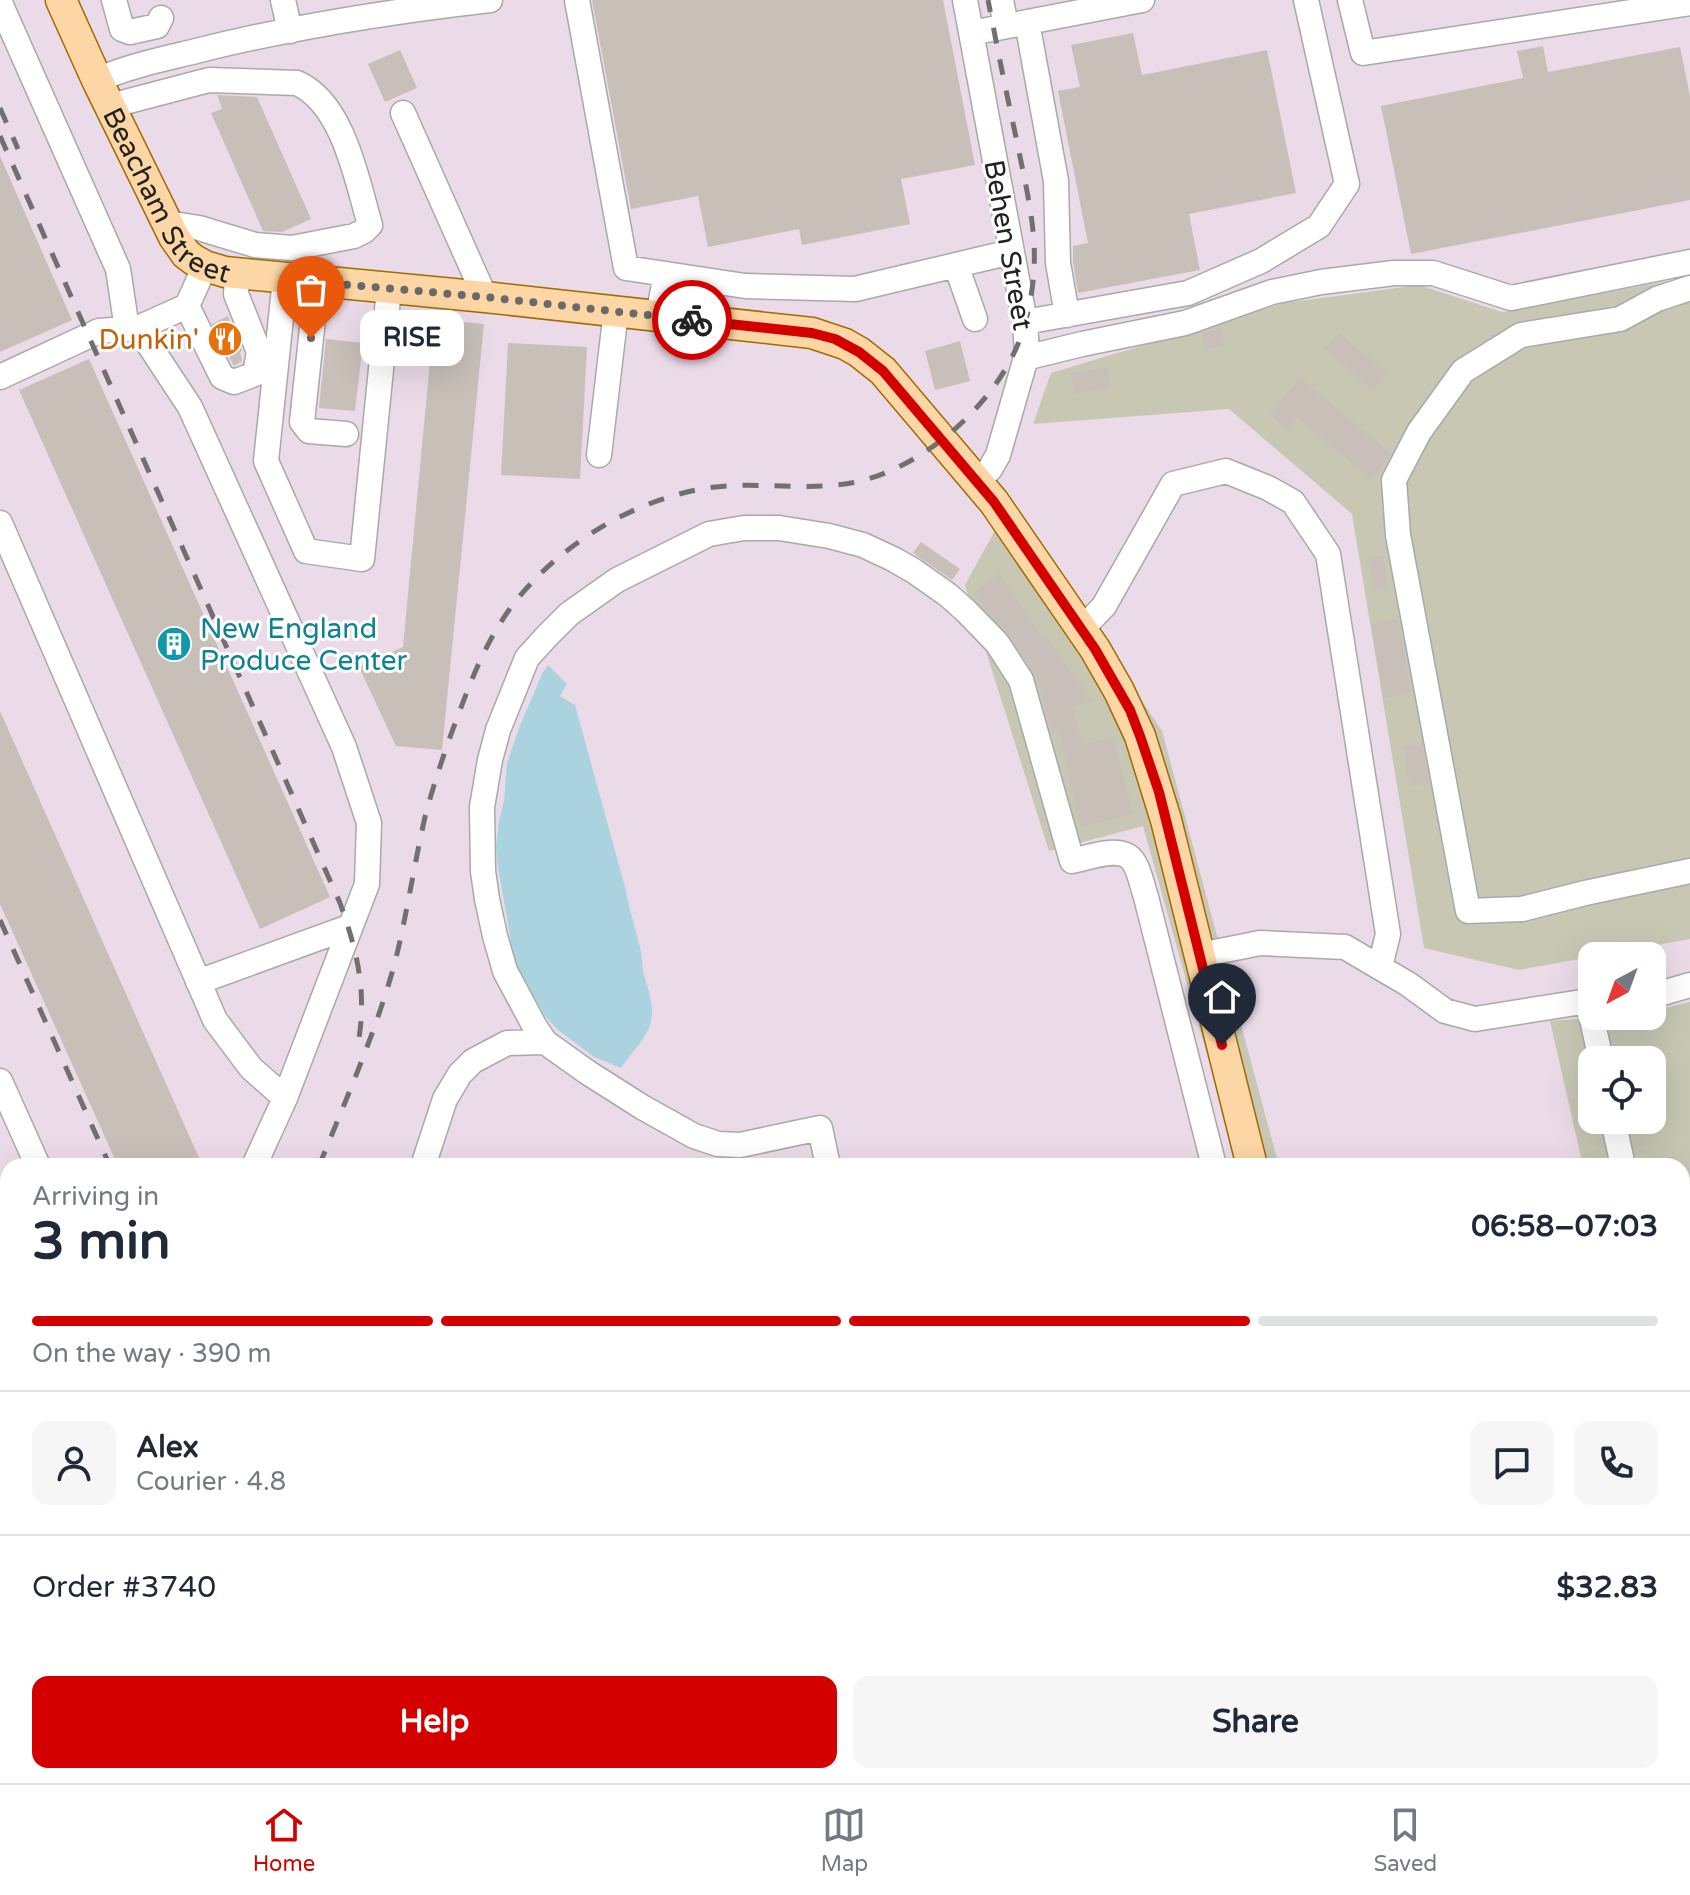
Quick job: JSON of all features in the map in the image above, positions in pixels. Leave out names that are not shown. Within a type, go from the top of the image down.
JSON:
[{"type":"main road","name":"Beacham Street","points":[[61,0],[174,237],[186,254],[205,266],[237,274],[485,297],[812,333],[845,344],[872,360],[978,481],[1009,522],[1119,691],[1140,736],[1166,820],[1250,1158]]},
{"type":"street","points":[[114,0],[122,29],[130,32],[157,26],[161,18]]},
{"type":"street","points":[[283,0],[290,31]]},
{"type":"street","points":[[104,93],[116,72],[220,45],[429,7],[490,0]]},
{"type":"street","points":[[577,0],[626,268],[745,286],[855,289],[1011,252]]},
{"type":"street","name":"Behen Street","points":[[965,0],[1027,344],[998,455],[978,481]]},
{"type":"street","points":[[1001,0],[1016,24],[1056,181],[1058,263],[1067,315]]},
{"type":"street","points":[[971,33],[1116,2],[1142,0]]},
{"type":"street","points":[[1025,322],[1181,296],[1261,261],[1319,226],[1347,184],[1306,0]]},
{"type":"street","points":[[1350,0],[1363,53],[1690,3]]},
{"type":"street","points":[[0,3],[118,269],[132,329],[190,407],[344,747],[369,823],[367,884],[285,1098],[258,1158]]},
{"type":"street","points":[[104,93],[209,80],[297,83],[310,89],[344,138],[370,225],[354,236],[292,248],[255,245],[199,228],[167,223]]},
{"type":"street","points":[[403,113],[485,297]]},
{"type":"street","points":[[1025,358],[1185,323],[1272,292],[1321,282],[1394,273],[1433,273],[1511,298],[1690,262]]},
{"type":"street","points":[[956,265],[975,319]]},
{"type":"street","points":[[0,377],[99,331],[132,329],[187,306],[205,266]]},
{"type":"street","points":[[187,306],[222,377],[234,382],[255,374],[259,352],[236,294],[237,274]]},
{"type":"street","points":[[658,316],[666,274]]},
{"type":"street","points":[[285,279],[266,461],[306,551],[362,559],[389,289]]},
{"type":"street","points":[[317,282],[302,422],[309,431],[346,434]]},
{"type":"street","points":[[1690,288],[1657,299],[1620,319],[1521,335],[1463,371],[1419,432],[1394,480],[1398,535],[1468,911],[1522,909],[1690,871]]},
{"type":"street","points":[[599,455],[616,311]]},
{"type":"street","points":[[1081,630],[1104,606],[1173,484],[1226,471],[1293,502],[1328,554],[1388,934],[1380,967]]},
{"type":"street","points":[[0,523],[215,1020],[251,1068],[285,1098]]},
{"type":"street","points":[[826,1158],[820,1128],[740,1145],[718,1144],[694,1136],[587,1072],[545,1042],[505,971],[487,899],[481,839],[482,807],[498,730],[527,658],[569,614],[617,580],[709,534],[744,528],[779,528],[815,533],[863,545],[893,559],[948,595],[997,643],[1021,680],[1072,861],[1119,852],[1132,859],[1137,870],[1212,1158]]},
{"type":"street","points":[[198,982],[349,927]]},
{"type":"street","points":[[1200,955],[1260,943],[1345,947],[1408,984],[1445,1011],[1475,1019],[1578,1003]]},
{"type":"street","points":[[1666,992],[1690,985]]},
{"type":"street","points":[[426,1158],[445,1099],[460,1074],[473,1061],[507,1043],[545,1042]]},
{"type":"street","points":[[0,1081],[34,1158]]},
{"type":"street","points":[[1616,1134],[1621,1158]]},
{"type":"shaded area","points":[[0,0],[1690,0],[1690,1158],[0,1158]]},
{"type":"shaded area","points":[[1690,277],[1690,939],[1666,943],[1578,942],[1578,959],[1519,970],[1424,948],[1352,514],[1229,409],[1033,424],[1051,373],[1284,303],[1419,285],[1502,312]]},
{"type":"shaded area","points":[[1007,497],[1162,731],[1277,1158],[1236,1158],[1143,826],[1049,851],[965,585],[993,534]]},
{"type":"shaded area","points":[[1690,1002],[1690,1158],[1581,1158],[1550,1021],[1578,1019],[1578,1030],[1666,1030],[1666,1008]]},
{"type":"water","points":[[548,665],[567,684],[560,696],[575,705],[625,887],[651,1000],[652,1014],[648,1029],[621,1068],[594,1057],[558,1030],[545,1016],[519,971],[513,954],[498,867],[496,846],[499,821],[507,763],[519,728]]},
{"type":"building","points":[[592,0],[943,0],[975,165],[901,179],[910,224],[802,245],[799,229],[708,247],[698,196],[631,209]]},
{"type":"building","points":[[1133,33],[1142,75],[1267,50],[1296,193],[1189,214],[1200,270],[1078,293],[1073,246],[1088,243],[1058,91],[1080,87],[1071,45]]},
{"type":"building","points":[[1543,46],[1548,72],[1680,47],[1690,96],[1690,200],[1411,254],[1381,106],[1523,78],[1517,51]]},
{"type":"building","points":[[400,50],[417,88],[385,102],[368,64]]},
{"type":"building","points":[[217,95],[257,97],[311,219],[282,232],[263,231],[211,113],[222,109]]},
{"type":"building","points":[[0,156],[72,320],[0,352]]},
{"type":"building","points":[[228,316],[242,351],[242,361],[234,366],[212,324]]},
{"type":"building","points":[[434,319],[484,324],[442,750],[396,746],[359,667],[403,647]]},
{"type":"building","points":[[1221,328],[1224,345],[1205,349],[1202,333]]},
{"type":"building","points":[[1339,333],[1387,373],[1373,390],[1325,349]]},
{"type":"building","points":[[326,339],[363,343],[355,411],[319,408]]},
{"type":"building","points":[[960,341],[970,381],[935,390],[925,351]]},
{"type":"building","points":[[508,343],[587,347],[580,479],[501,475]]},
{"type":"building","name":"New England Produce Center","points":[[89,359],[330,897],[260,929],[19,390]]},
{"type":"building","points":[[1107,367],[1111,387],[1075,394],[1071,373]]},
{"type":"building","points":[[1300,378],[1391,454],[1371,479],[1297,417],[1287,429],[1270,414]]},
{"type":"building","points":[[921,542],[960,569],[952,580],[913,553]]},
{"type":"building","points":[[1383,556],[1388,587],[1374,590],[1368,559]]},
{"type":"building","points":[[999,574],[1091,700],[1073,707],[1082,745],[1113,737],[1133,814],[1081,827],[1059,730],[1052,733],[1034,672],[1009,635],[973,592]]},
{"type":"building","points":[[1398,619],[1412,692],[1384,698],[1371,624]]},
{"type":"building","points":[[0,711],[199,1158],[114,1158],[0,904]]},
{"type":"building","points":[[1422,743],[1429,783],[1410,786],[1403,747]]},
{"type":"railway","points":[[322,1158],[387,988],[425,817],[450,738],[483,654],[519,597],[556,560],[598,529],[671,496],[715,487],[851,483],[902,465],[927,451],[972,413],[1006,368],[1018,344],[1029,307],[1034,244],[1027,190],[988,0]]},
{"type":"railway","points":[[0,108],[18,149]]},
{"type":"railway","points":[[0,136],[340,903],[352,939],[359,975],[362,1011],[357,1049]]},
{"type":"railway","points":[[0,920],[106,1158]]},
{"type":"way so far","points":[[311,338],[317,282],[692,320]]},
{"type":"place","name":"RISE","points":[[311,338]]},
{"type":"place","name":"Dunkin'","points":[[225,339]]},
{"type":"place","name":"New England Produce Center","points":[[174,644]]},
{"type":"route","points":[[692,320],[812,333],[835,339],[872,360],[978,481],[1009,522],[1095,649],[1130,710],[1159,792],[1222,1045]]}]
